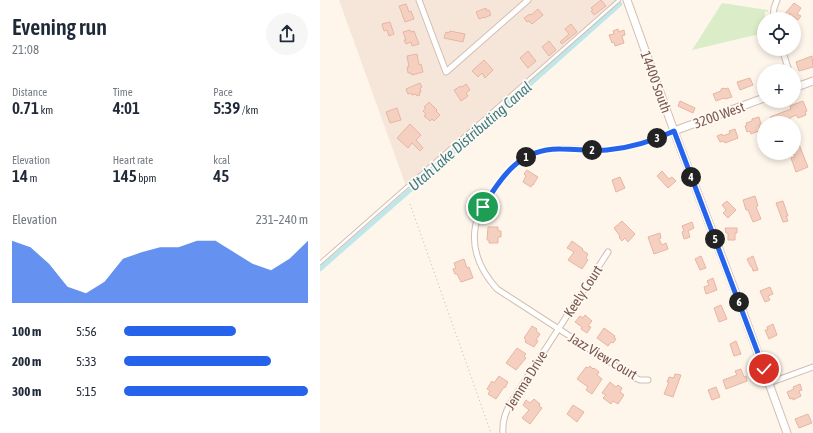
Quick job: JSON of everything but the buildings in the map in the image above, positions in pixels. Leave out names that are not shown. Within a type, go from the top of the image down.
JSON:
[{"type":"street","points":[[419,0],[446,72],[528,0]]},
{"type":"street","name":"14400 South","points":[[627,0],[674,131],[787,433]]},
{"type":"street","points":[[774,12],[777,0]]},
{"type":"street","points":[[801,84],[813,81]]},
{"type":"street","name":"3200 West","points":[[674,131],[757,101]]},
{"type":"street","name":"Jazz View Court","points":[[648,380],[633,377],[497,289],[484,273],[476,253],[474,243],[476,222],[488,197],[509,169],[531,154],[549,149],[561,148],[606,150],[627,147],[652,140],[674,131]]},
{"type":"street","name":"Keely Court","points":[[558,329],[608,252]]},
{"type":"street","name":"Jemma Drive","points":[[503,433],[502,425],[506,411],[558,329]]},
{"type":"street","points":[[769,383],[813,367]]},
{"type":"lane","points":[[320,263],[619,0]]},
{"type":"path","points":[[410,204],[491,433]]},
{"type":"shaded area","points":[[339,0],[617,0],[406,186]]},
{"type":"green space","points":[[722,3],[768,10],[768,12],[757,12],[757,35],[692,50]]},
{"type":"waterway","name":"Utah Lake Distributing Canal","points":[[320,269],[620,4]]},
{"type":"route","points":[[483,207],[488,197],[509,169],[531,154],[549,149],[561,148],[595,150],[615,149],[638,145],[674,131],[764,369]]}]
